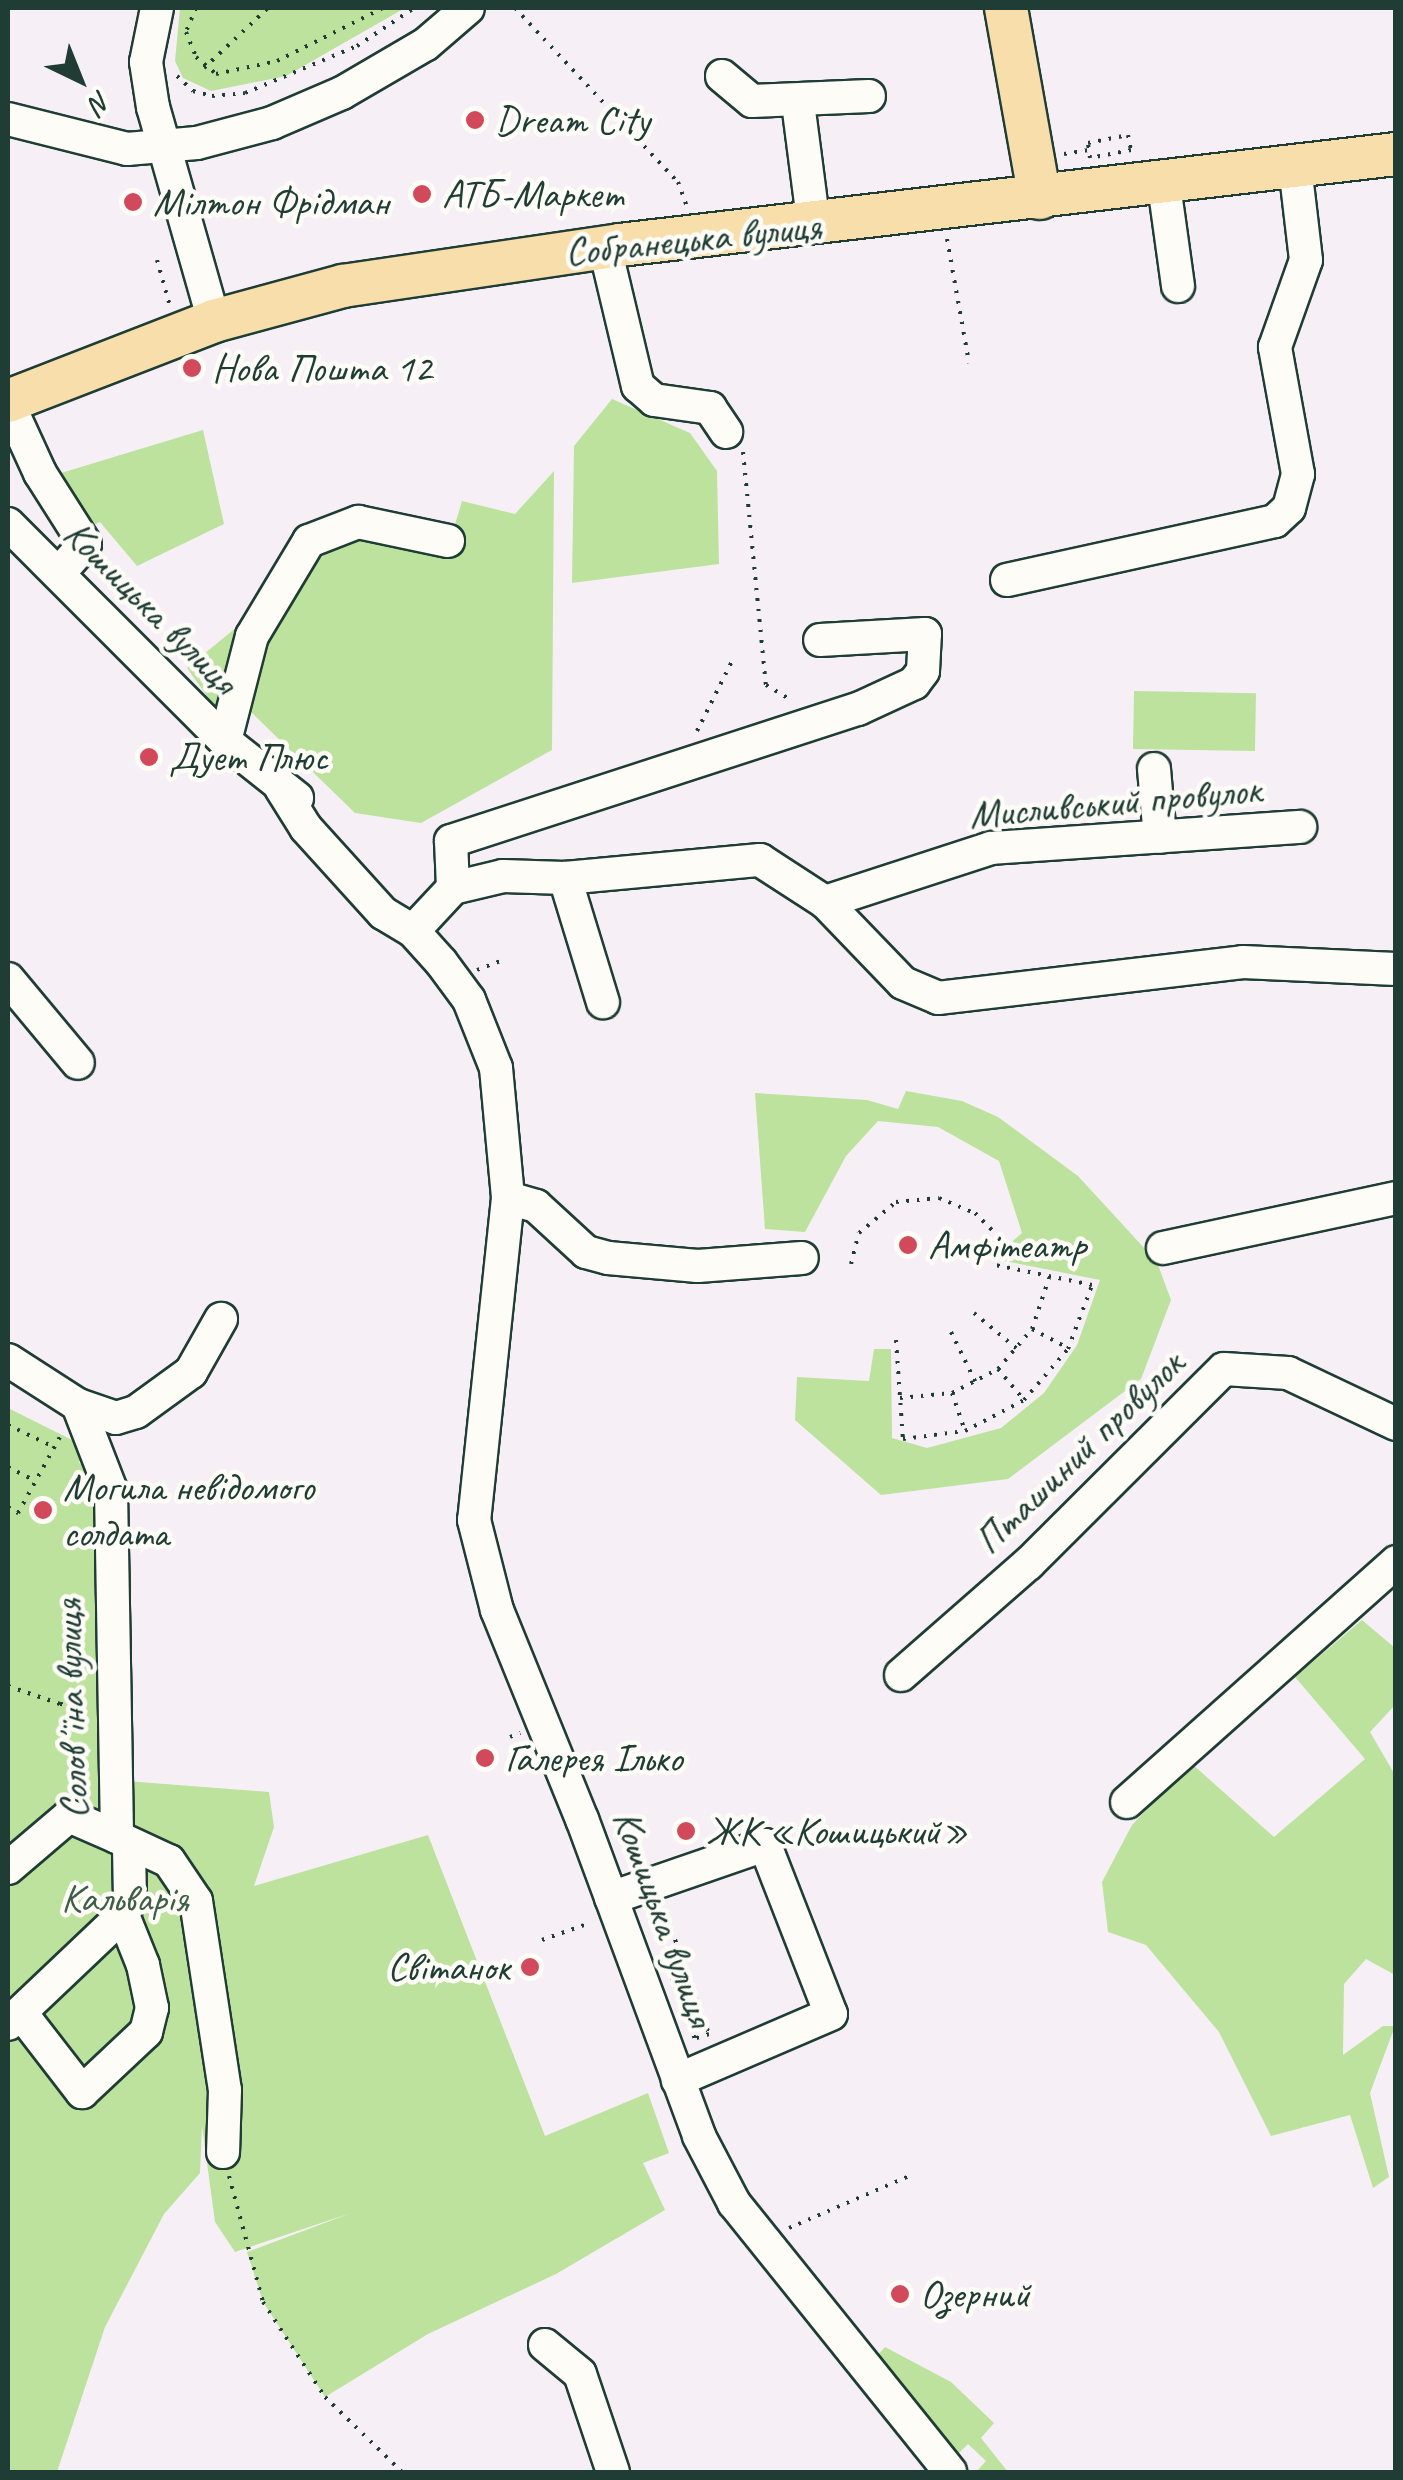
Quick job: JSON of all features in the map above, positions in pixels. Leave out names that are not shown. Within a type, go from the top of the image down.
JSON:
[{"type":"main road","points":[[1006,8],[1040,198]]},
{"type":"main road","name":"Собранецька вулиця","points":[[8,402],[214,321],[342,286],[605,248],[1164,185],[1396,154]]},
{"type":"street","points":[[157,8],[146,62],[161,151],[214,321]]},
{"type":"street","points":[[8,119],[90,144],[161,151],[312,107],[378,74],[468,8]]},
{"type":"street","points":[[722,76],[752,101],[798,103],[870,96]]},
{"type":"street","points":[[798,103],[814,226]]},
{"type":"street","points":[[1007,580],[1276,521],[1289,508],[1298,474],[1275,347],[1306,260],[1295,167]]},
{"type":"street","points":[[1164,185],[1178,286]]},
{"type":"street","points":[[605,248],[638,386],[654,400],[710,408],[734,433]]},
{"type":"street","points":[[8,402],[40,473],[86,544],[58,574]]},
{"type":"street","points":[[225,740],[252,636],[309,541],[358,522],[448,541]]},
{"type":"street","name":"Кошицька вулиця","points":[[8,524],[225,740],[281,788],[321,813],[402,902],[412,930],[469,1000],[484,1030],[506,1128],[508,1198],[474,1520],[496,1610],[721,2181],[762,2240],[827,2311],[950,2472]]},
{"type":"street","points":[[454,888],[450,842],[702,755],[822,720],[914,683],[923,671],[925,634],[820,640]]},
{"type":"street","points":[[1154,769],[1160,837]]},
{"type":"street","name":"Мисливський провулок","points":[[825,902],[991,848],[1300,827]]},
{"type":"street","points":[[412,930],[454,888],[503,876],[565,878],[760,860],[825,902],[903,984],[938,998],[1243,962],[1396,969]]},
{"type":"street","points":[[565,878],[604,1002]]},
{"type":"street","points":[[8,979],[78,1063]]},
{"type":"street","points":[[508,1198],[536,1206],[586,1252],[608,1258],[698,1266],[802,1258]]},
{"type":"street","points":[[1162,1248],[1396,1198]]},
{"type":"street","points":[[8,1360],[78,1404],[116,1418],[136,1412],[191,1372],[221,1319]]},
{"type":"street","name":"Пташиний провулок","points":[[901,1675],[1028,1564],[1224,1369],[1288,1373],[1396,1424]]},
{"type":"street","name":"Соловʼїна вулиця","points":[[78,1404],[110,1490],[113,1708],[123,1842],[169,1861],[196,1901],[225,2090],[223,2152]]},
{"type":"street","points":[[1128,1802],[1396,1562]]},
{"type":"street","points":[[8,1868],[69,1816],[123,1842],[130,1900],[124,1915],[14,2018],[82,2092],[146,2032],[149,2020],[144,1965],[124,1915]]},
{"type":"street","points":[[613,1906],[766,1845],[831,2014],[678,2080]]},
{"type":"street","points":[[545,2345],[580,2374],[613,2472]]},
{"type":"path","points":[[196,8],[186,32],[204,68]]},
{"type":"path","points":[[204,68],[268,8]]},
{"type":"path","points":[[204,68],[236,74],[277,62],[382,8]]},
{"type":"path","points":[[194,91],[245,93],[286,79],[356,46],[414,8]]},
{"type":"path","points":[[516,8],[678,182],[688,209]]},
{"type":"path","points":[[1128,135],[1131,150],[1090,158],[1089,150],[1088,143],[1128,135]]},
{"type":"path","points":[[1062,154],[1089,150]]},
{"type":"path","points":[[946,234],[968,363]]},
{"type":"path","points":[[156,260],[172,315]]},
{"type":"path","points":[[734,433],[766,685],[822,720]]},
{"type":"path","points":[[702,755],[696,734],[734,657]]},
{"type":"path","points":[[851,1264],[859,1233],[896,1202],[939,1198],[975,1212],[996,1234]]},
{"type":"path","points":[[896,1340],[903,1440],[965,1432],[1024,1400],[1068,1349],[1092,1284],[995,1265]]},
{"type":"path","points":[[900,1398],[952,1392],[998,1369],[1032,1329],[1050,1276]]},
{"type":"path","points":[[974,1314],[1016,1348]]},
{"type":"path","points":[[1032,1329],[1068,1349]]},
{"type":"path","points":[[951,1332],[975,1381]]},
{"type":"path","points":[[998,1369],[1024,1400]]},
{"type":"path","points":[[952,1392],[965,1432]]},
{"type":"path","points":[[8,1508],[18,1513],[78,1404]]},
{"type":"path","points":[[8,1425],[54,1447]]},
{"type":"path","points":[[8,1467],[35,1481]]},
{"type":"path","points":[[8,1686],[60,1704],[113,1708]]},
{"type":"path","points":[[542,1940],[613,1906]]},
{"type":"path","points":[[652,1926],[668,1920],[709,2034]]},
{"type":"path","points":[[668,1966],[682,1960]]},
{"type":"path","points":[[223,2152],[264,2302],[325,2397],[402,2472]]},
{"type":"path","points":[[762,2240],[909,2176]]},
{"type":"green space","points":[[180,8],[405,8],[286,76],[211,91],[183,78],[175,61]]},
{"type":"green space","points":[[612,399],[690,433],[717,471],[719,564],[572,583],[574,446]]},
{"type":"green space","points":[[203,430],[224,524],[137,566],[100,522],[80,532],[61,473]]},
{"type":"green space","points":[[554,471],[552,750],[421,823],[355,813],[251,712],[222,717],[187,668],[346,537],[446,554],[462,501],[515,514]]},
{"type":"green space","points":[[1134,691],[1256,693],[1255,751],[1133,749]]},
{"type":"green space","points":[[906,1091],[962,1101],[998,1117],[1078,1176],[1157,1262],[1171,1300],[1141,1379],[1008,1479],[881,1495],[795,1420],[797,1377],[869,1381],[874,1349],[891,1349],[892,1438],[927,1448],[1001,1428],[1044,1393],[1077,1345],[1100,1280],[1005,1261],[1007,1246],[1022,1233],[999,1161],[938,1127],[878,1121],[846,1156],[805,1232],[765,1229],[755,1093],[867,1100],[898,1109]]},
{"type":"green space","name":"Кальварія","points":[[8,1408],[84,1446],[79,1463],[99,1470],[126,1781],[269,1792],[274,1827],[254,1886],[428,1835],[545,2136],[648,2093],[669,2153],[643,2163],[665,2210],[556,2274],[428,2334],[325,2397],[263,2302],[247,2252],[351,2213],[235,2252],[215,2222],[202,2126],[200,2173],[164,2214],[105,2327],[57,2472],[8,2472]]},
{"type":"green space","points":[[1362,1620],[1395,1648],[1395,1705],[1370,1732],[1395,1775],[1395,1975],[1366,1959],[1344,1984],[1343,2055],[1383,2026],[1395,2026],[1370,2093],[1389,2177],[1373,2188],[1350,2115],[1271,2136],[1219,2032],[1146,1945],[1108,1932],[1102,1882],[1132,1825],[1191,1763],[1274,1837],[1365,1759],[1295,1677]]},
{"type":"green space","points":[[885,2347],[951,2382],[994,2423],[981,2438],[1008,2472],[976,2472],[986,2461],[968,2444],[956,2456],[876,2357]]},
{"type":"place","name":"Dream City","points":[[475,120]]},
{"type":"place","name":"АТБ-Маркет","points":[[422,194]]},
{"type":"place","name":"Мілтон Фрідман","points":[[133,202]]},
{"type":"place","name":"Нова Пошта 12","points":[[192,368]]},
{"type":"place","name":"Дует Плюс","points":[[149,757]]},
{"type":"place","name":"Амфітеатр","points":[[908,1245]]},
{"type":"place","name":"Могила невідомого солдата","points":[[43,1510]]},
{"type":"place","name":"Галерея Ілько","points":[[485,1758]]},
{"type":"place","name":"ЖК «Кошицький»","points":[[686,1831]]},
{"type":"place","name":"Світанок","points":[[530,1967]]},
{"type":"place","name":"Озерний","points":[[900,2294]]}]
